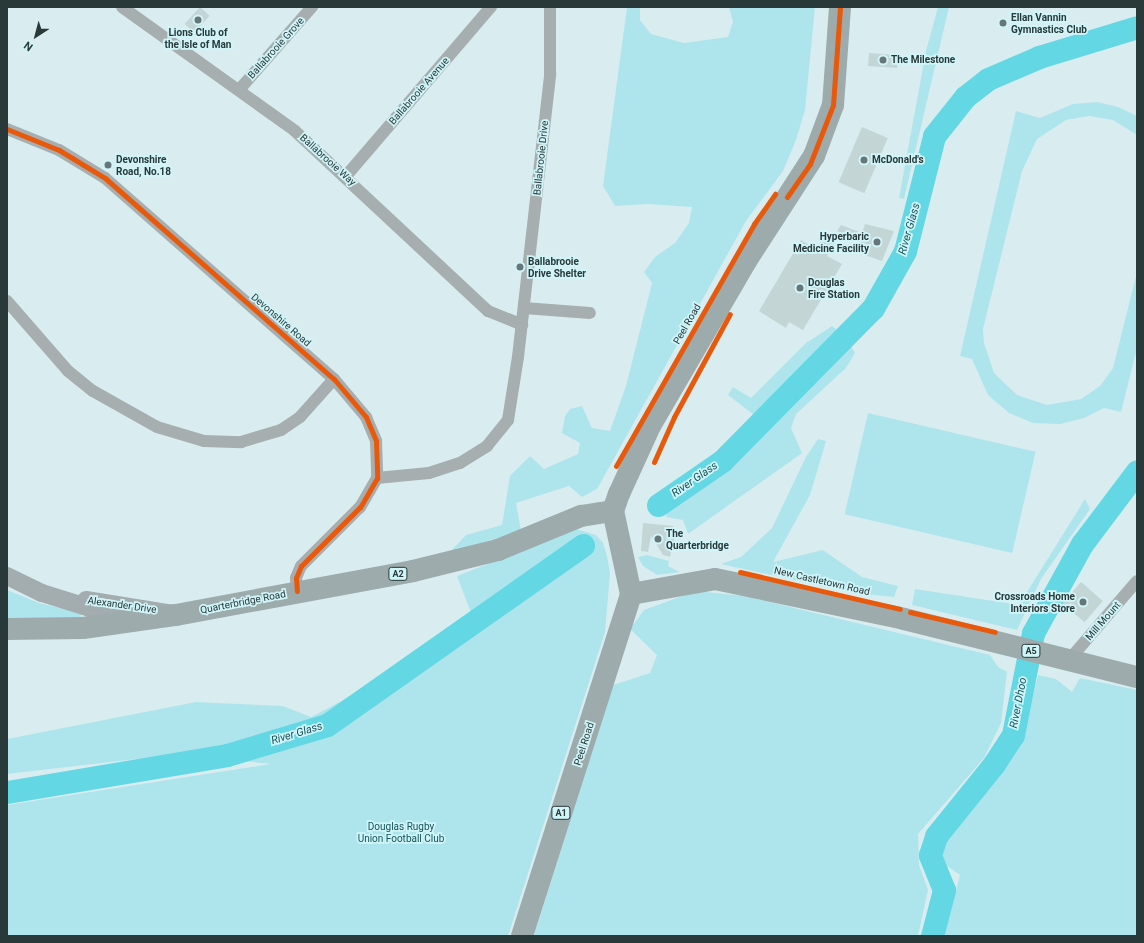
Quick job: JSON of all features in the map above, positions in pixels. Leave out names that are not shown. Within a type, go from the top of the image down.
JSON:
[{"type":"highway","name":"Peel Road","points":[[522,936],[631,594],[623,550],[614,515],[650,426],[746,260],[814,156],[833,105],[840,7]]},
{"type":"highway","name":"Quarterbridge Road","points":[[7,629],[83,628],[176,615],[464,560],[498,550],[581,516],[614,515]]},
{"type":"highway","name":"New Castletown Road","points":[[631,594],[715,579],[993,642],[1137,677]]},
{"type":"main road","name":"Alexander Drive","points":[[7,576],[42,593],[67,599],[155,609],[176,615]]},
{"type":"main road","name":"Alexander Drive","points":[[67,599],[114,618],[132,621]]},
{"type":"street","name":"Ballabrooie Way","points":[[122,7],[295,131],[346,176],[488,311],[522,326]]},
{"type":"street","name":"Ballabrooie Grove","points":[[239,90],[312,7]]},
{"type":"street","name":"Ballabrooie Avenue","points":[[346,176],[491,7]]},
{"type":"street","name":"Ballabrooie Drive","points":[[377,478],[429,473],[460,463],[487,446],[500,433],[511,409],[522,326],[550,74],[550,7]]},
{"type":"street","name":"Devonshire Road","points":[[7,129],[59,150],[105,178],[334,379],[360,407],[372,431],[378,455],[377,478],[360,507],[301,566],[296,578],[297,591]]},
{"type":"street","points":[[7,301],[68,371],[93,391],[156,427],[204,441],[241,442],[281,430],[300,417],[334,379]]},
{"type":"street","points":[[524,308],[590,313]]},
{"type":"street","name":"Mill Mount","points":[[1069,660],[1137,581]]},
{"type":"green space","points":[[627,7],[640,7],[640,20],[651,34],[684,43],[728,37],[733,22],[729,7],[815,7],[805,110],[796,140],[783,171],[746,221],[597,489],[582,497],[569,486],[516,503],[521,531],[448,554],[466,535],[502,525],[510,476],[530,456],[544,469],[578,454],[580,443],[562,433],[565,416],[570,409],[582,406],[592,428],[610,431],[626,386],[652,283],[644,272],[655,257],[675,243],[689,223],[692,207],[648,204],[615,206],[603,186]]},
{"type":"green space","points":[[938,7],[949,7],[904,199],[899,198],[926,51]]},
{"type":"green space","points":[[1097,102],[1118,107],[1137,116],[1137,135],[1113,120],[1089,116],[1066,120],[1037,139],[1022,171],[983,329],[984,343],[994,373],[1017,395],[1047,405],[1081,399],[1100,386],[1113,368],[1137,272],[1137,348],[1121,412],[1104,408],[1084,418],[1060,424],[1033,423],[1009,413],[988,395],[972,359],[960,356],[1016,111],[1040,118],[1073,104]]},
{"type":"green space","points":[[832,326],[839,331],[754,415],[728,395],[733,387],[751,398],[806,343]]},
{"type":"green space","points":[[851,346],[855,353],[846,368],[796,414],[791,428],[802,453],[688,534],[683,520],[666,517],[669,504],[728,464]]},
{"type":"green space","points":[[868,413],[1036,452],[1012,553],[845,514]]},
{"type":"green space","points":[[818,439],[826,441],[810,495],[773,562],[823,550],[862,577],[898,586],[894,597],[854,593],[721,564],[741,557],[772,528],[806,457]]},
{"type":"green space","points":[[1085,499],[1090,509],[1041,579],[1017,630],[912,605],[915,589],[1019,605]]},
{"type":"green space","name":"Douglas Rugby Union Football Club","points":[[576,529],[596,535],[603,543],[607,556],[610,573],[605,632],[508,936],[7,936],[7,805],[271,764],[179,754],[7,774],[7,739],[196,702],[283,706],[311,717],[456,641],[471,613],[457,576]]},
{"type":"green space","points":[[647,555],[669,561],[668,566],[680,572],[657,575],[643,566],[638,557]]},
{"type":"green space","points":[[7,590],[39,603],[81,613],[81,619],[7,622]]},
{"type":"green space","points":[[696,591],[744,596],[990,655],[998,667],[1007,672],[1001,723],[984,758],[918,834],[919,865],[928,890],[918,936],[534,936],[613,685],[650,673],[657,655],[630,629],[644,610]]},
{"type":"green space","points":[[1038,675],[1056,679],[1072,692],[1080,678],[1137,690],[1137,936],[944,936],[960,875],[943,863],[939,850],[943,836],[1009,755],[1028,716]]},
{"type":"building","name":"Lions Club of the Isle of Man","points":[[200,7],[210,16],[194,33],[185,24]]},
{"type":"building","name":"The Milestone","points":[[869,53],[898,55],[897,68],[868,66]]},
{"type":"building","name":"McDonald's","points":[[862,127],[888,138],[864,193],[839,182]]},
{"type":"building","name":"Hyperbaric Medicine Facility","points":[[865,224],[894,231],[882,261],[865,255],[868,247],[837,231],[841,225],[862,233]]},
{"type":"building","name":"Douglas Fire Station","points":[[824,237],[835,243],[827,256],[842,264],[803,330],[789,322],[786,328],[759,311],[801,240],[816,249]]},
{"type":"building","name":"The Quarterbridge","points":[[643,523],[673,526],[674,541],[670,557],[663,555],[651,536],[648,552],[641,551]]},
{"type":"building","name":"Crossroads Home Interiors Store","points":[[1081,582],[1103,601],[1085,622],[1063,603]]},
{"type":"waterway","name":"River Glass","points":[[658,505],[722,461],[873,308],[905,251],[934,136],[965,97],[988,79],[1039,57],[1137,27]]},
{"type":"waterway","name":"River Dhoo","points":[[932,936],[944,890],[930,855],[936,836],[994,764],[1013,735],[1033,633],[1082,544],[1137,471]]},
{"type":"waterway","name":"River Glass","points":[[7,792],[227,755],[327,725],[583,545]]},
{"type":"cycle path","points":[[787,197],[810,164],[833,105],[840,7]]},
{"type":"cycle path","points":[[7,129],[59,150],[105,178],[334,379],[366,417],[376,441],[377,478],[360,507],[301,566],[296,578],[297,591]]},
{"type":"cycle path","points":[[616,466],[754,224],[775,194]]},
{"type":"cycle path","points":[[654,462],[674,417],[730,314]]},
{"type":"cycle path","points":[[740,572],[900,609]]},
{"type":"cycle path","points":[[910,612],[995,632]]},
{"type":"place","name":"Lions Club of the Isle of Man","points":[[198,20]]},
{"type":"place","name":"Ellan Vannin Gymnastics Club","points":[[1003,23]]},
{"type":"place","name":"The Milestone","points":[[883,60]]},
{"type":"place","name":"McDonald's","points":[[864,160]]},
{"type":"place","name":"Devonshire Road, No.18","points":[[108,165]]},
{"type":"place","name":"Hyperbaric Medicine Facility","points":[[877,242]]},
{"type":"place","name":"Ballabrooie Drive Shelter","points":[[520,267]]},
{"type":"place","name":"Douglas Fire Station","points":[[800,288]]},
{"type":"place","name":"The Quarterbridge","points":[[658,539]]},
{"type":"place","name":"Crossroads Home Interiors Store","points":[[1083,602]]}]
